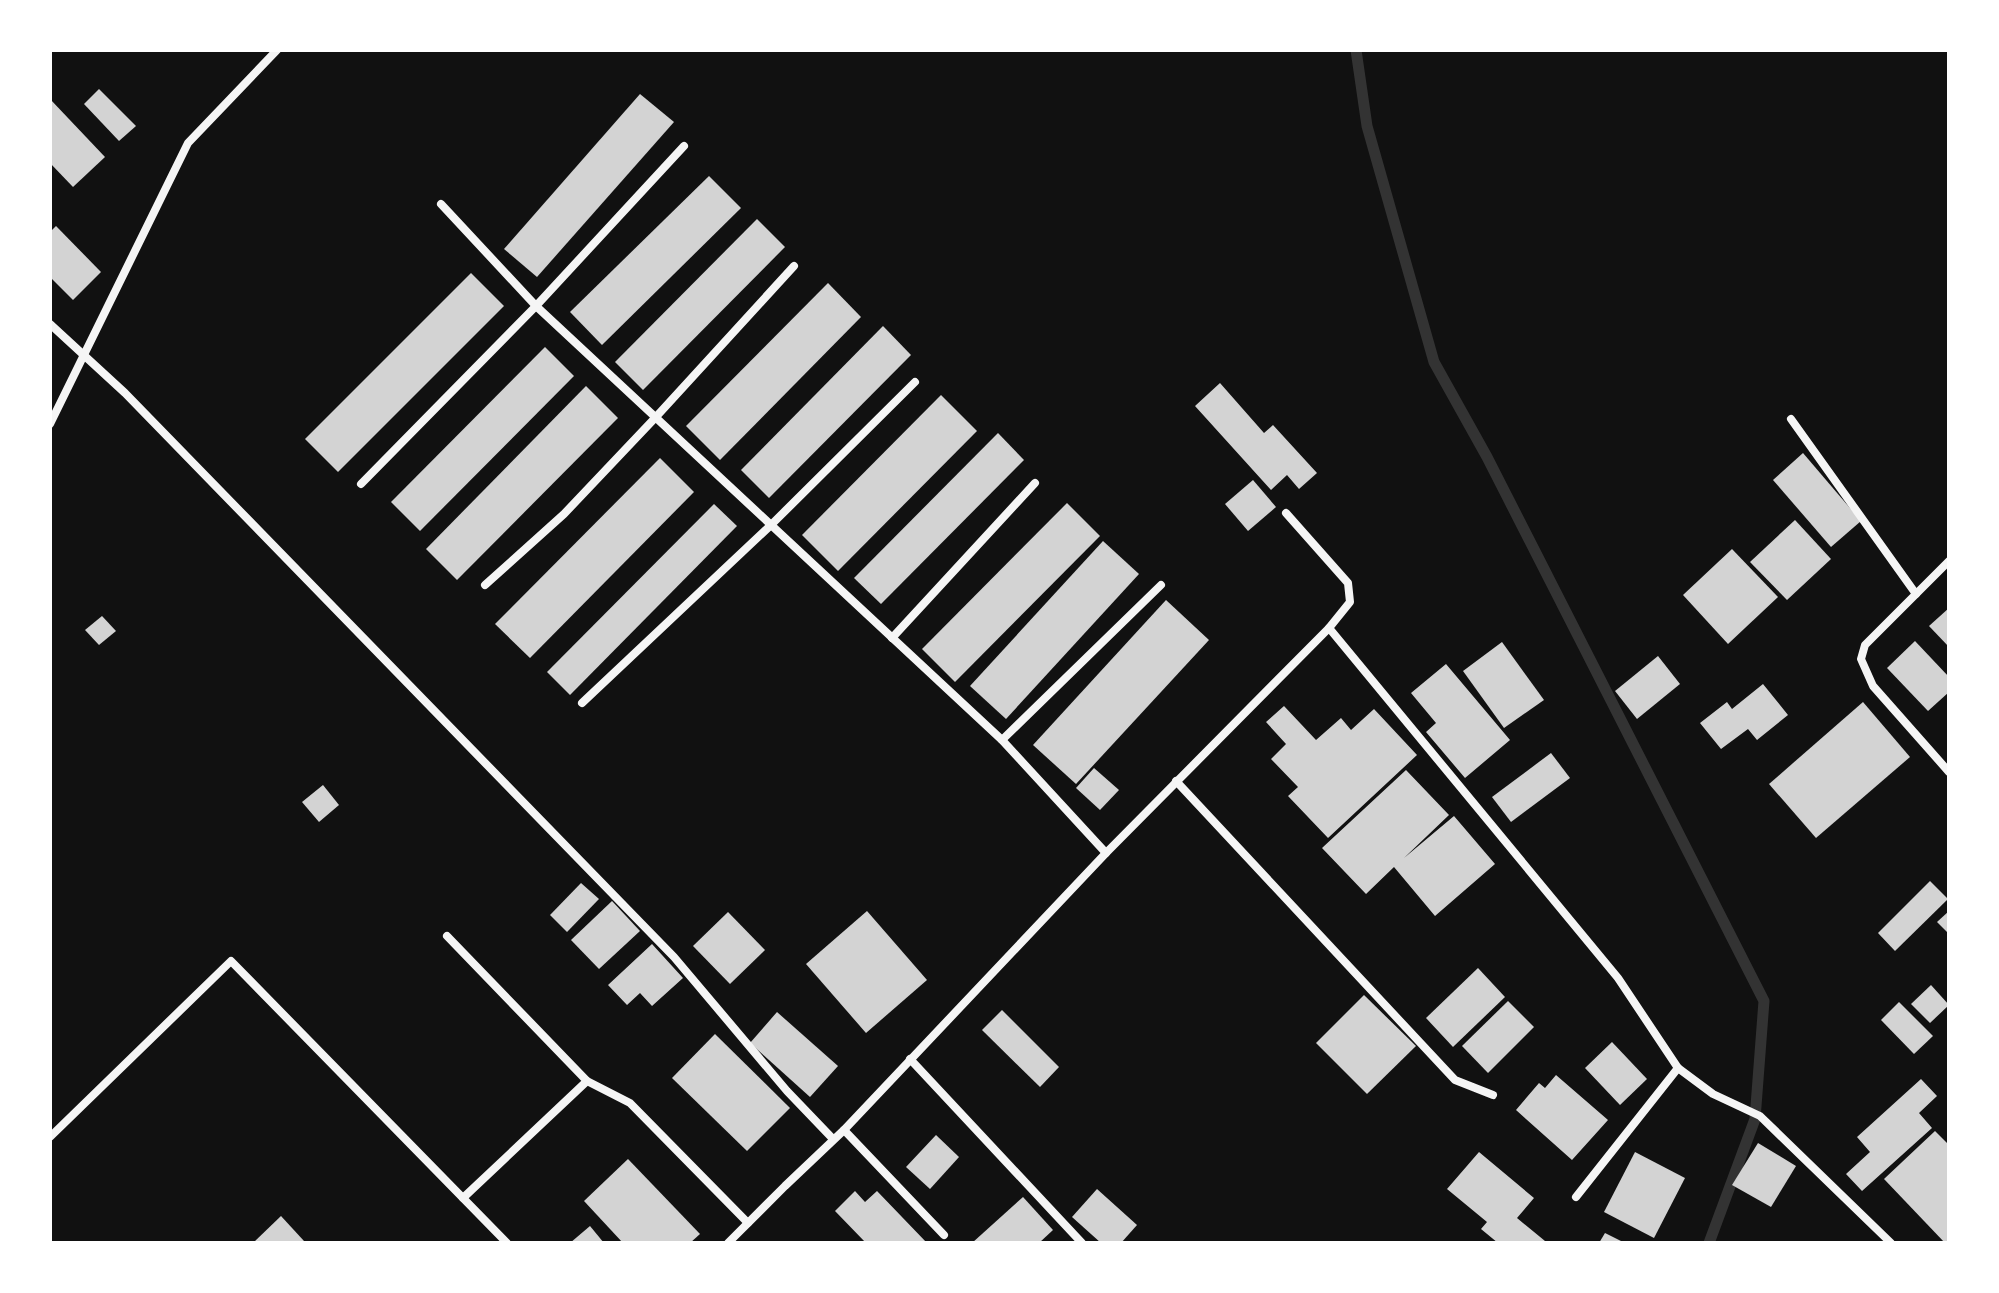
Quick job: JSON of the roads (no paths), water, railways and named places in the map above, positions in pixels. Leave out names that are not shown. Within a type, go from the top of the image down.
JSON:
[{"type":"street","points":[[50,424],[188,143],[277,50]]},
{"type":"street","points":[[361,484],[536,306],[684,146]]},
{"type":"street","points":[[441,204],[536,306],[1002,740],[1106,853]]},
{"type":"street","points":[[485,585],[564,514],[794,266]]},
{"type":"street","points":[[50,324],[125,393],[674,957],[787,1091],[833,1139]]},
{"type":"street","points":[[582,703],[771,525],[915,382]]},
{"type":"street","points":[[1791,419],[1916,594]]},
{"type":"street","points":[[892,638],[1035,483]]},
{"type":"street","points":[[728,1243],[844,1130],[1106,853],[1329,628],[1350,602],[1348,583],[1286,513]]},
{"type":"street","points":[[1949,561],[1865,645],[1861,659],[1873,686],[1949,772]]},
{"type":"street","points":[[1002,740],[1161,585]]},
{"type":"street","points":[[1329,628],[1618,978],[1678,1068],[1713,1094],[1760,1116],[1891,1243]]},
{"type":"street","points":[[1176,781],[1455,1080],[1493,1095]]},
{"type":"street","points":[[447,936],[587,1081],[630,1103],[748,1223]]},
{"type":"street","points":[[50,1137],[231,961],[507,1243]]},
{"type":"street","points":[[910,1059],[1082,1243]]},
{"type":"street","points":[[1576,1197],[1678,1068]]},
{"type":"street","points":[[463,1198],[587,1081]]},
{"type":"street","points":[[844,1130],[944,1235]]},
{"type":"waterway","points":[[1356,50],[1367,126],[1434,362],[1487,457],[1764,1001],[1755,1119],[1709,1243]]}]
